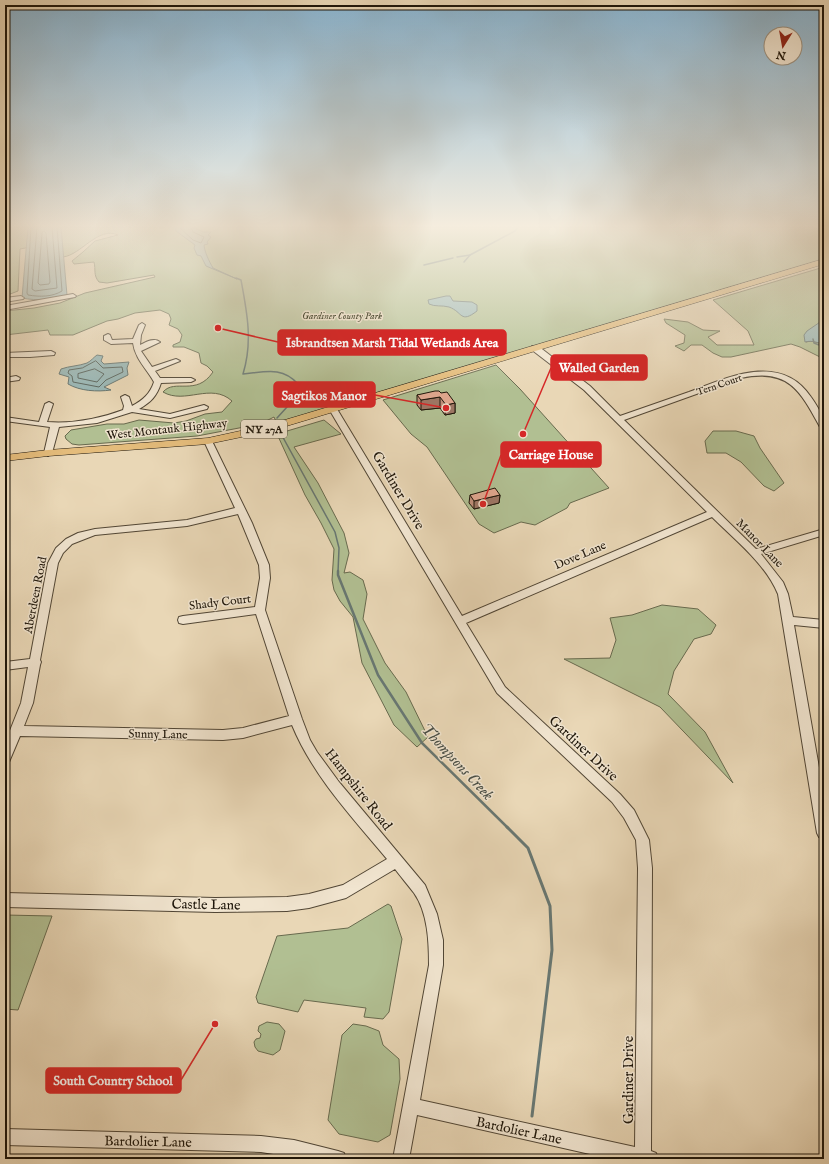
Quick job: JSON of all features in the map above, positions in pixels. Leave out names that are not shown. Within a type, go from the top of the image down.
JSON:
[{"type":"main road","name":"NY 27A","points":[[535,348],[754,281]]},
{"type":"main road","name":"West Montauk Highway","points":[[5,458],[48,453],[208,441],[270,428],[535,348]]},
{"type":"street","points":[[5,308],[73,296]]},
{"type":"street","points":[[5,300],[21,298]]},
{"type":"street","points":[[142,325],[139,331],[137,346],[141,358],[158,382]]},
{"type":"street","points":[[108,336],[108,340],[111,342],[137,346],[156,342]]},
{"type":"street","name":"Manor Lane","points":[[535,348],[587,388],[754,553],[778,582],[784,594],[824,833]]},
{"type":"street","points":[[5,355],[30,356],[50,353]]},
{"type":"street","points":[[150,370],[176,361]]},
{"type":"street","name":"Tern Court","points":[[618,420],[740,376],[759,373],[778,376],[798,385],[805,393],[824,426]]},
{"type":"street","points":[[5,380],[16,378]]},
{"type":"street","points":[[5,419],[55,425],[98,419],[129,411],[142,404],[153,395],[158,382],[162,380],[191,380]]},
{"type":"street","points":[[125,397],[129,411]]},
{"type":"street","points":[[42,424],[49,404]]},
{"type":"street","points":[[129,411],[170,416],[204,407]]},
{"type":"street","name":"Gardiner Drive","points":[[333,409],[501,690],[616,798],[629,814],[642,840],[645,868],[645,1158]]},
{"type":"street","points":[[48,453],[55,425]]},
{"type":"street","name":"Hampshire Road","points":[[208,441],[259,551],[264,566],[265,578],[260,610],[296,719],[313,756],[335,786],[420,890],[430,914],[436,940],[435,971],[401,1159]]},
{"type":"street","name":"Aberdeen Road","points":[[5,758],[27,703],[36,662],[52,563],[61,547],[80,535],[95,532],[187,523],[240,510]]},
{"type":"street","name":"Dove Lane","points":[[460,621],[712,513]]},
{"type":"street","points":[[754,553],[824,532]]},
{"type":"street","name":"Shady Court","points":[[182,620],[260,610]]},
{"type":"street","points":[[788,620],[824,624]]},
{"type":"street","points":[[5,666],[36,662]]},
{"type":"street","name":"Sunny Lane","points":[[17,731],[224,735],[242,734],[296,719]]},
{"type":"street","name":"Castle Lane","points":[[5,900],[215,905],[288,904],[309,901],[346,891],[396,861]]},
{"type":"street","name":"Bardolier Lane","points":[[411,1106],[645,1158]]},
{"type":"street","name":"Bardolier Lane","points":[[5,1137],[261,1144],[294,1148],[338,1159]]},
{"type":"green space","points":[[5,281],[18,281],[18,291],[5,296]]},
{"type":"green space","points":[[99,281],[117,281],[107,283]]},
{"type":"green space","name":"Gardiner County Park","points":[[136,281],[754,281],[278,426],[274,417],[260,424],[197,436],[79,445],[72,444],[66,439],[65,436],[71,430],[107,424],[124,424],[139,420],[174,423],[186,421],[205,414],[222,412],[232,401],[215,393],[180,396],[163,392],[173,386],[193,386],[200,384],[213,372],[201,363],[199,353],[184,347],[173,347],[173,345],[180,342],[182,335],[178,329],[169,325],[171,319],[169,314],[160,310],[135,313],[107,321],[73,335],[50,335],[48,330],[5,335],[5,311],[34,308],[60,303],[85,293]]},
{"type":"green space","points":[[776,281],[824,281],[824,331],[823,320],[806,342],[813,341],[824,344],[824,359],[791,344],[731,357],[722,357],[713,353],[702,345],[691,345],[684,351],[675,346],[684,343],[685,335],[666,323],[664,319],[688,322],[703,330],[720,331],[708,337],[717,345],[754,345],[748,331],[713,300]]},
{"type":"green space","points":[[496,365],[520,389],[609,488],[570,503],[567,508],[535,525],[521,522],[494,533],[479,524],[427,447],[411,434],[383,400]]},
{"type":"green space","points":[[324,420],[341,434],[294,447],[318,483],[344,533],[349,553],[344,573],[350,572],[363,580],[367,594],[363,619],[385,663],[406,692],[428,737],[417,747],[394,725],[362,663],[353,617],[340,601],[334,590],[332,580],[334,549],[305,495],[277,434]]},
{"type":"green space","points":[[713,431],[736,431],[754,436],[760,448],[784,483],[774,491],[764,486],[741,462],[726,453],[707,453],[705,441]]},
{"type":"green space","points":[[662,605],[698,609],[716,625],[711,634],[694,639],[674,671],[668,694],[705,732],[733,783],[660,707],[564,659],[610,658],[616,640],[610,618],[632,615]]},
{"type":"green space","points":[[388,904],[391,906],[402,939],[389,1012],[383,1019],[364,1017],[366,1008],[304,1000],[298,1012],[258,1003],[256,997],[277,936],[348,928]]},
{"type":"green space","points":[[5,915],[52,916],[18,1010],[5,1009]]},
{"type":"green space","points":[[267,1022],[279,1024],[285,1031],[280,1050],[273,1055],[258,1051],[254,1042],[256,1039],[260,1038],[261,1034],[258,1031],[259,1026]]},
{"type":"green space","points":[[353,1024],[366,1026],[379,1031],[383,1045],[399,1059],[400,1079],[390,1135],[378,1142],[339,1134],[328,1120],[342,1035]]},
{"type":"water","points":[[23,281],[66,281],[67,295],[44,300],[22,298]]},
{"type":"water","points":[[450,296],[453,301],[472,302],[477,305],[477,311],[467,317],[464,317],[449,307],[429,304],[428,300]]},
{"type":"water","points":[[823,320],[824,344],[813,341],[805,342],[804,335],[807,331]]},
{"type":"water","points":[[97,355],[103,356],[101,361],[104,364],[129,362],[127,368],[128,375],[104,387],[111,390],[83,390],[68,384],[69,377],[59,374],[61,369],[87,363]]},
{"type":"building","points":[[439,391],[441,393],[447,392],[455,403],[446,405],[440,397],[421,400],[417,395]]},
{"type":"building","points":[[495,488],[500,495],[474,501],[470,495]]},
{"type":"waterway","name":"Thompsons Creek","points":[[241,281],[248,327],[248,350],[243,374],[279,372],[292,378],[298,384],[297,400],[287,407],[277,418]]},
{"type":"waterway","points":[[813,339],[814,343],[824,347]]},
{"type":"waterway","name":"Thompsons Creek","points":[[280,432],[335,532],[339,548],[338,572]]},
{"type":"waterway","name":"Thompsons Creek","points":[[338,572],[378,675],[422,743],[508,828]]},
{"type":"waterway","name":"Thompsons Creek","points":[[508,828],[528,848],[550,906],[552,950],[532,1116]]},
{"type":"place","name":"Isbrandtsen Marsh Tidal Wetlands Area","points":[[218,328]]},
{"type":"place","name":"Sagtikos Manor","points":[[446,408]]},
{"type":"place","name":"Walled Garden","points":[[523,434]]},
{"type":"place","name":"Carriage House","points":[[483,504]]},
{"type":"place","name":"South Country School","points":[[215,1024]]}]
